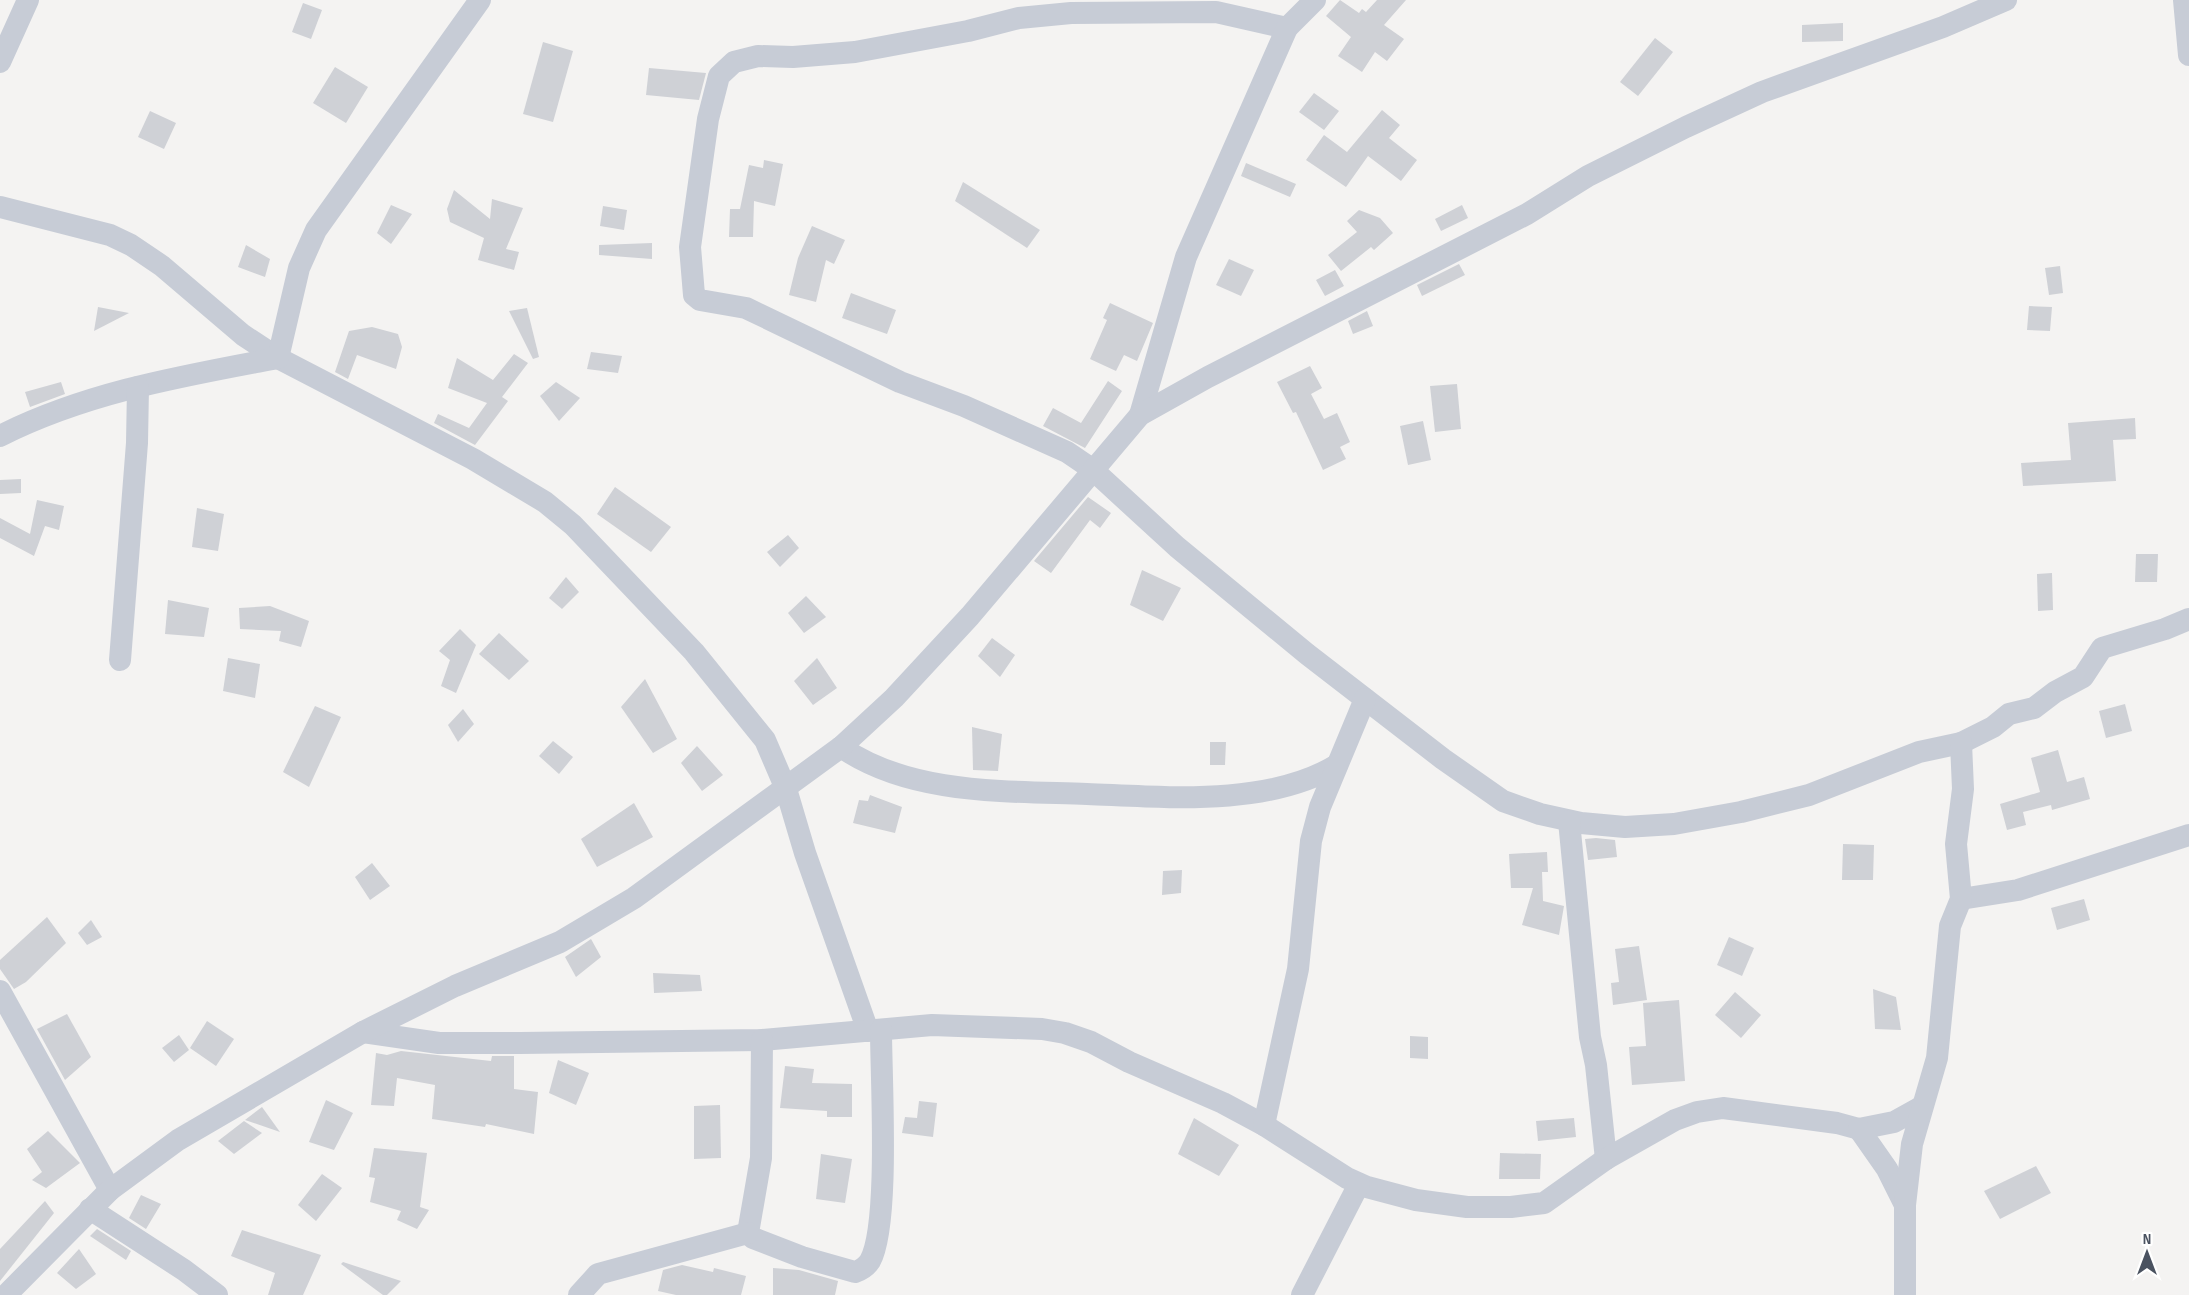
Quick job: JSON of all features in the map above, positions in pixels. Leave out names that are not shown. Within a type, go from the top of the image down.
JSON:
[{"type":"street","points":[[0,62],[28,0]]},
{"type":"street","points":[[278,358],[299,268],[316,230],[480,0]]},
{"type":"street","points":[[1140,415],[1186,257],[1287,28],[1315,0]]},
{"type":"street","points":[[6,1295],[110,1190],[178,1140],[363,1032],[455,986],[560,942],[634,898],[841,747],[894,698],[970,616],[1140,415],[1430,262],[1527,214],[1588,176],[1686,127],[1762,92],[1943,27],[2006,0]]},
{"type":"street","points":[[2184,0],[2189,55]]},
{"type":"street","points":[[1287,28],[1216,12],[1138,6],[1019,18],[968,31],[855,52],[793,57],[758,56],[734,62],[719,76],[708,119],[690,247],[694,295],[700,300],[746,308],[900,382],[964,406],[1067,452],[1092,469],[1177,548],[1443,759],[1503,801],[1540,814],[1625,827],[1674,824],[1741,812],[1809,795],[1919,752],[1961,743],[1993,727],[2009,714],[2034,708],[2055,692],[2083,677],[2102,648],[2165,629],[2189,619]]},
{"type":"street","points":[[0,207],[110,235],[131,244],[162,266],[243,335],[278,358],[515,482],[573,525],[627,580],[728,692],[765,740],[786,789],[809,864],[874,1030],[881,1197],[874,1250],[870,1260],[862,1269],[846,1272],[765,1244],[748,1233],[598,1274],[579,1295]]},
{"type":"street","points":[[0,436],[28,422],[105,394],[278,358]]},
{"type":"street","points":[[120,660],[137,443],[138,387]]},
{"type":"street","points":[[1264,1125],[1298,969],[1311,841],[1320,807],[1353,733],[1365,699]]},
{"type":"street","points":[[1905,1295],[1905,1205],[1912,1144],[1937,1058],[1950,926],[1960,899],[1956,844],[1963,789],[1961,743]]},
{"type":"street","points":[[841,747],[860,760],[909,776],[958,787],[998,791],[1164,798],[1208,796],[1274,788],[1337,765]]},
{"type":"street","points":[[1569,820],[1590,1037],[1596,1065],[1606,1159]]},
{"type":"street","points":[[1960,899],[2018,890],[2189,835]]},
{"type":"street","points":[[0,991],[110,1190]]},
{"type":"street","points":[[363,1032],[439,1043],[762,1040],[932,1025],[1012,1027],[1065,1033],[1091,1042],[1129,1062],[1223,1103],[1264,1125],[1302,1152],[1359,1184],[1386,1193],[1449,1206],[1544,1203],[1606,1159],[1675,1120],[1710,1109],[1723,1108],[1837,1123],[1859,1129],[1894,1122],[1921,1107]]},
{"type":"street","points":[[748,1233],[761,1158],[762,1040]]},
{"type":"street","points":[[1859,1129],[1887,1169],[1905,1205]]},
{"type":"street","points":[[1302,1295],[1359,1184]]},
{"type":"street","points":[[90,1209],[184,1270],[217,1295]]},
{"type":"building","points":[[1340,0],[1359,13],[1362,9],[1366,12],[1377,0],[1406,0],[1384,25],[1404,39],[1387,61],[1375,52],[1362,72],[1338,56],[1351,37],[1326,16]]},
{"type":"building","points":[[303,3],[322,10],[311,39],[292,32]]},
{"type":"building","points":[[1843,23],[1843,41],[1802,42],[1802,25]]},
{"type":"building","points":[[1655,38],[1673,52],[1638,96],[1620,82]]},
{"type":"building","points":[[543,42],[573,51],[553,122],[523,114]]},
{"type":"building","points":[[335,67],[368,87],[346,123],[313,103]]},
{"type":"building","points":[[649,68],[706,73],[699,100],[646,95]]},
{"type":"building","points":[[1314,93],[1339,111],[1324,130],[1299,112]]},
{"type":"building","points":[[1382,110],[1400,125],[1389,138],[1417,160],[1401,181],[1368,156],[1346,187],[1306,160],[1324,135],[1347,152]]},
{"type":"building","points":[[150,111],[176,123],[164,149],[138,137]]},
{"type":"building","points":[[764,160],[783,164],[775,206],[754,201],[753,237],[729,237],[730,209],[740,209],[749,165],[763,168]]},
{"type":"building","points":[[1246,163],[1296,184],[1290,197],[1241,176]]},
{"type":"building","points":[[963,182],[1040,230],[1027,248],[955,201]]},
{"type":"building","points":[[454,190],[490,219],[492,199],[523,208],[506,249],[519,252],[514,270],[478,260],[484,238],[450,222],[447,209]]},
{"type":"building","points":[[391,205],[412,214],[391,244],[377,233]]},
{"type":"building","points":[[1462,205],[1468,218],[1441,231],[1435,219]]},
{"type":"building","points":[[603,206],[627,210],[624,230],[600,226]]},
{"type":"building","points":[[1359,210],[1380,218],[1393,233],[1374,250],[1371,247],[1341,271],[1328,255],[1357,232],[1347,221]]},
{"type":"building","points":[[812,226],[845,240],[834,264],[826,260],[816,302],[789,295],[798,258]]},
{"type":"building","points":[[652,243],[652,259],[599,255],[599,245]]},
{"type":"building","points":[[246,245],[270,259],[265,277],[238,267]]},
{"type":"building","points":[[1229,259],[1254,270],[1241,296],[1216,285]]},
{"type":"building","points":[[1459,264],[1465,275],[1422,296],[1417,285]]},
{"type":"building","points":[[2060,266],[2063,293],[2049,295],[2045,268]]},
{"type":"building","points":[[1335,270],[1344,286],[1325,296],[1316,280]]},
{"type":"building","points":[[851,293],[896,310],[887,334],[842,318]]},
{"type":"building","points":[[1110,303],[1153,323],[1137,361],[1124,355],[1116,371],[1090,359],[1107,320],[1103,318]]},
{"type":"building","points":[[2029,306],[2052,307],[2050,331],[2027,330]]},
{"type":"building","points":[[98,307],[129,313],[94,331]]},
{"type":"building","points":[[527,308],[539,357],[533,359],[509,311]]},
{"type":"building","points":[[1367,311],[1373,326],[1353,334],[1348,321]]},
{"type":"building","points":[[372,327],[398,334],[402,347],[396,369],[357,355],[348,379],[335,372],[349,331]]},
{"type":"building","points":[[591,352],[622,356],[618,373],[587,369]]},
{"type":"building","points":[[514,354],[528,363],[502,397],[508,401],[475,445],[434,423],[438,414],[469,428],[487,403],[448,388],[457,358],[493,380]]},
{"type":"building","points":[[1310,366],[1322,388],[1311,394],[1324,419],[1337,413],[1350,442],[1340,447],[1346,459],[1323,470],[1296,412],[1293,413],[1277,382]]},
{"type":"building","points":[[1108,381],[1122,391],[1085,448],[1043,426],[1053,408],[1081,423]]},
{"type":"building","points":[[61,382],[65,394],[30,407],[25,392]]},
{"type":"building","points":[[556,382],[580,398],[559,421],[540,396]]},
{"type":"building","points":[[1457,384],[1461,429],[1435,432],[1430,386]]},
{"type":"building","points":[[2135,418],[2136,439],[2113,440],[2116,481],[2023,486],[2021,463],[2071,460],[2068,423]]},
{"type":"building","points":[[1423,421],[1431,460],[1408,465],[1400,426]]},
{"type":"building","points":[[21,479],[21,493],[0,494],[0,480]]},
{"type":"building","points":[[615,487],[671,527],[651,552],[597,514]]},
{"type":"building","points":[[1088,497],[1111,513],[1100,528],[1090,520],[1051,573],[1034,561]]},
{"type":"building","points":[[37,500],[64,506],[59,530],[45,526],[34,556],[0,538],[0,518],[30,534]]},
{"type":"building","points":[[197,508],[224,514],[218,551],[192,547]]},
{"type":"building","points":[[788,535],[799,548],[780,567],[767,552]]},
{"type":"building","points":[[2136,554],[2158,554],[2157,582],[2135,582]]},
{"type":"building","points":[[1142,570],[1181,588],[1163,621],[1130,605]]},
{"type":"building","points":[[2052,573],[2053,610],[2038,611],[2037,574]]},
{"type":"building","points":[[566,577],[579,592],[562,609],[549,598]]},
{"type":"building","points":[[806,596],[826,617],[804,633],[788,613]]},
{"type":"building","points":[[168,600],[209,608],[204,637],[165,634]]},
{"type":"building","points":[[270,606],[309,621],[301,647],[279,641],[281,631],[240,629],[239,608]]},
{"type":"building","points":[[460,629],[476,645],[456,693],[441,686],[450,660],[439,651]]},
{"type":"building","points":[[499,633],[529,661],[509,680],[479,654]]},
{"type":"building","points":[[992,638],[1015,655],[1000,677],[978,656]]},
{"type":"building","points":[[228,658],[260,664],[255,698],[223,691]]},
{"type":"building","points":[[817,658],[837,688],[813,705],[794,681]]},
{"type":"building","points":[[645,679],[677,739],[653,753],[621,707]]},
{"type":"building","points":[[2125,704],[2132,731],[2106,738],[2099,711]]},
{"type":"building","points":[[315,706],[341,717],[309,787],[283,772]]},
{"type":"building","points":[[463,709],[474,724],[458,742],[448,725]]},
{"type":"building","points":[[972,727],[1002,734],[998,771],[973,770]]},
{"type":"building","points":[[553,741],[573,757],[559,774],[539,756]]},
{"type":"building","points":[[1210,742],[1226,742],[1225,765],[1210,765]]},
{"type":"building","points":[[697,746],[723,775],[702,791],[681,763]]},
{"type":"building","points":[[2058,750],[2067,782],[2084,777],[2090,799],[2052,810],[2051,805],[2023,812],[2026,825],[2007,830],[2000,804],[2040,792],[2031,758]]},
{"type":"building","points":[[870,795],[902,807],[895,833],[853,823],[859,800],[868,801]]},
{"type":"building","points":[[634,803],[653,837],[597,867],[581,839]]},
{"type":"building","points":[[1585,839],[1615,840],[1617,857],[1588,860]]},
{"type":"building","points":[[1843,844],[1874,845],[1873,880],[1842,880]]},
{"type":"building","points":[[1547,852],[1548,872],[1542,872],[1543,901],[1564,906],[1559,935],[1522,925],[1533,888],[1511,888],[1509,854]]},
{"type":"building","points":[[372,863],[390,886],[370,900],[355,877]]},
{"type":"building","points":[[1182,870],[1181,893],[1162,895],[1163,871]]},
{"type":"building","points":[[2084,899],[2090,920],[2057,930],[2051,908]]},
{"type":"building","points":[[47,917],[66,943],[26,982],[14,989],[0,969],[0,960]]},
{"type":"building","points":[[91,920],[102,937],[87,945],[78,933]]},
{"type":"building","points":[[1729,937],[1754,948],[1742,976],[1717,965]]},
{"type":"building","points":[[591,939],[601,957],[576,977],[565,957]]},
{"type":"building","points":[[1639,946],[1647,1000],[1613,1005],[1611,983],[1619,982],[1615,949]]},
{"type":"building","points":[[653,973],[700,975],[702,991],[654,993]]},
{"type":"building","points":[[1873,989],[1896,997],[1901,1030],[1875,1029]]},
{"type":"building","points":[[1735,992],[1761,1015],[1741,1038],[1715,1015]]},
{"type":"building","points":[[1679,1000],[1685,1081],[1632,1085],[1629,1047],[1646,1046],[1643,1003]]},
{"type":"building","points":[[67,1014],[91,1057],[65,1080],[37,1029]]},
{"type":"building","points":[[207,1021],[234,1039],[216,1066],[190,1048]]},
{"type":"building","points":[[179,1035],[189,1050],[174,1062],[162,1048]]},
{"type":"building","points":[[1410,1036],[1428,1037],[1428,1059],[1410,1058]]},
{"type":"building","points":[[401,1051],[491,1061],[492,1056],[514,1056],[514,1089],[538,1092],[534,1134],[486,1124],[485,1127],[432,1119],[435,1085],[397,1078],[394,1106],[371,1105],[376,1053],[387,1055]]},
{"type":"building","points":[[558,1060],[589,1073],[576,1105],[549,1093]]},
{"type":"building","points":[[785,1066],[814,1069],[812,1083],[852,1084],[852,1117],[827,1117],[827,1111],[780,1108]]},
{"type":"building","points":[[326,1100],[353,1113],[334,1150],[309,1142]]},
{"type":"building","points":[[919,1101],[937,1103],[933,1137],[902,1133],[905,1117],[917,1118]]},
{"type":"building","points":[[720,1105],[721,1158],[694,1159],[694,1106]]},
{"type":"building","points":[[262,1107],[280,1132],[245,1120]]},
{"type":"building","points":[[1194,1118],[1239,1145],[1219,1176],[1178,1154]]},
{"type":"building","points":[[1574,1118],[1576,1137],[1538,1141],[1536,1121]]},
{"type":"building","points":[[244,1121],[262,1133],[234,1154],[218,1141]]},
{"type":"building","points":[[48,1131],[80,1163],[46,1188],[32,1180],[42,1172],[27,1149]]},
{"type":"building","points":[[374,1148],[427,1153],[420,1207],[429,1210],[417,1229],[397,1220],[401,1211],[370,1202],[375,1178],[369,1177]]},
{"type":"building","points":[[1500,1153],[1541,1154],[1540,1179],[1499,1179]]},
{"type":"building","points":[[821,1154],[852,1159],[845,1203],[816,1199]]},
{"type":"building","points":[[2036,1166],[2051,1193],[2000,1219],[1984,1191]]},
{"type":"building","points":[[322,1174],[342,1188],[316,1221],[298,1205]]},
{"type":"building","points":[[141,1195],[161,1204],[146,1229],[129,1218]]},
{"type":"building","points":[[45,1201],[54,1213],[0,1281],[0,1249]]},
{"type":"building","points":[[97,1229],[131,1251],[126,1260],[90,1236]]},
{"type":"building","points":[[242,1230],[321,1255],[303,1295],[268,1295],[275,1273],[231,1256]]},
{"type":"building","points":[[79,1249],[96,1274],[76,1289],[57,1273]]},
{"type":"building","points":[[343,1262],[401,1281],[387,1295],[383,1295],[341,1264]]},
{"type":"building","points":[[682,1265],[713,1272],[714,1268],[746,1276],[741,1295],[676,1295],[658,1291],[663,1270]]},
{"type":"building","points":[[773,1268],[799,1270],[838,1281],[835,1295],[773,1295]]}]
